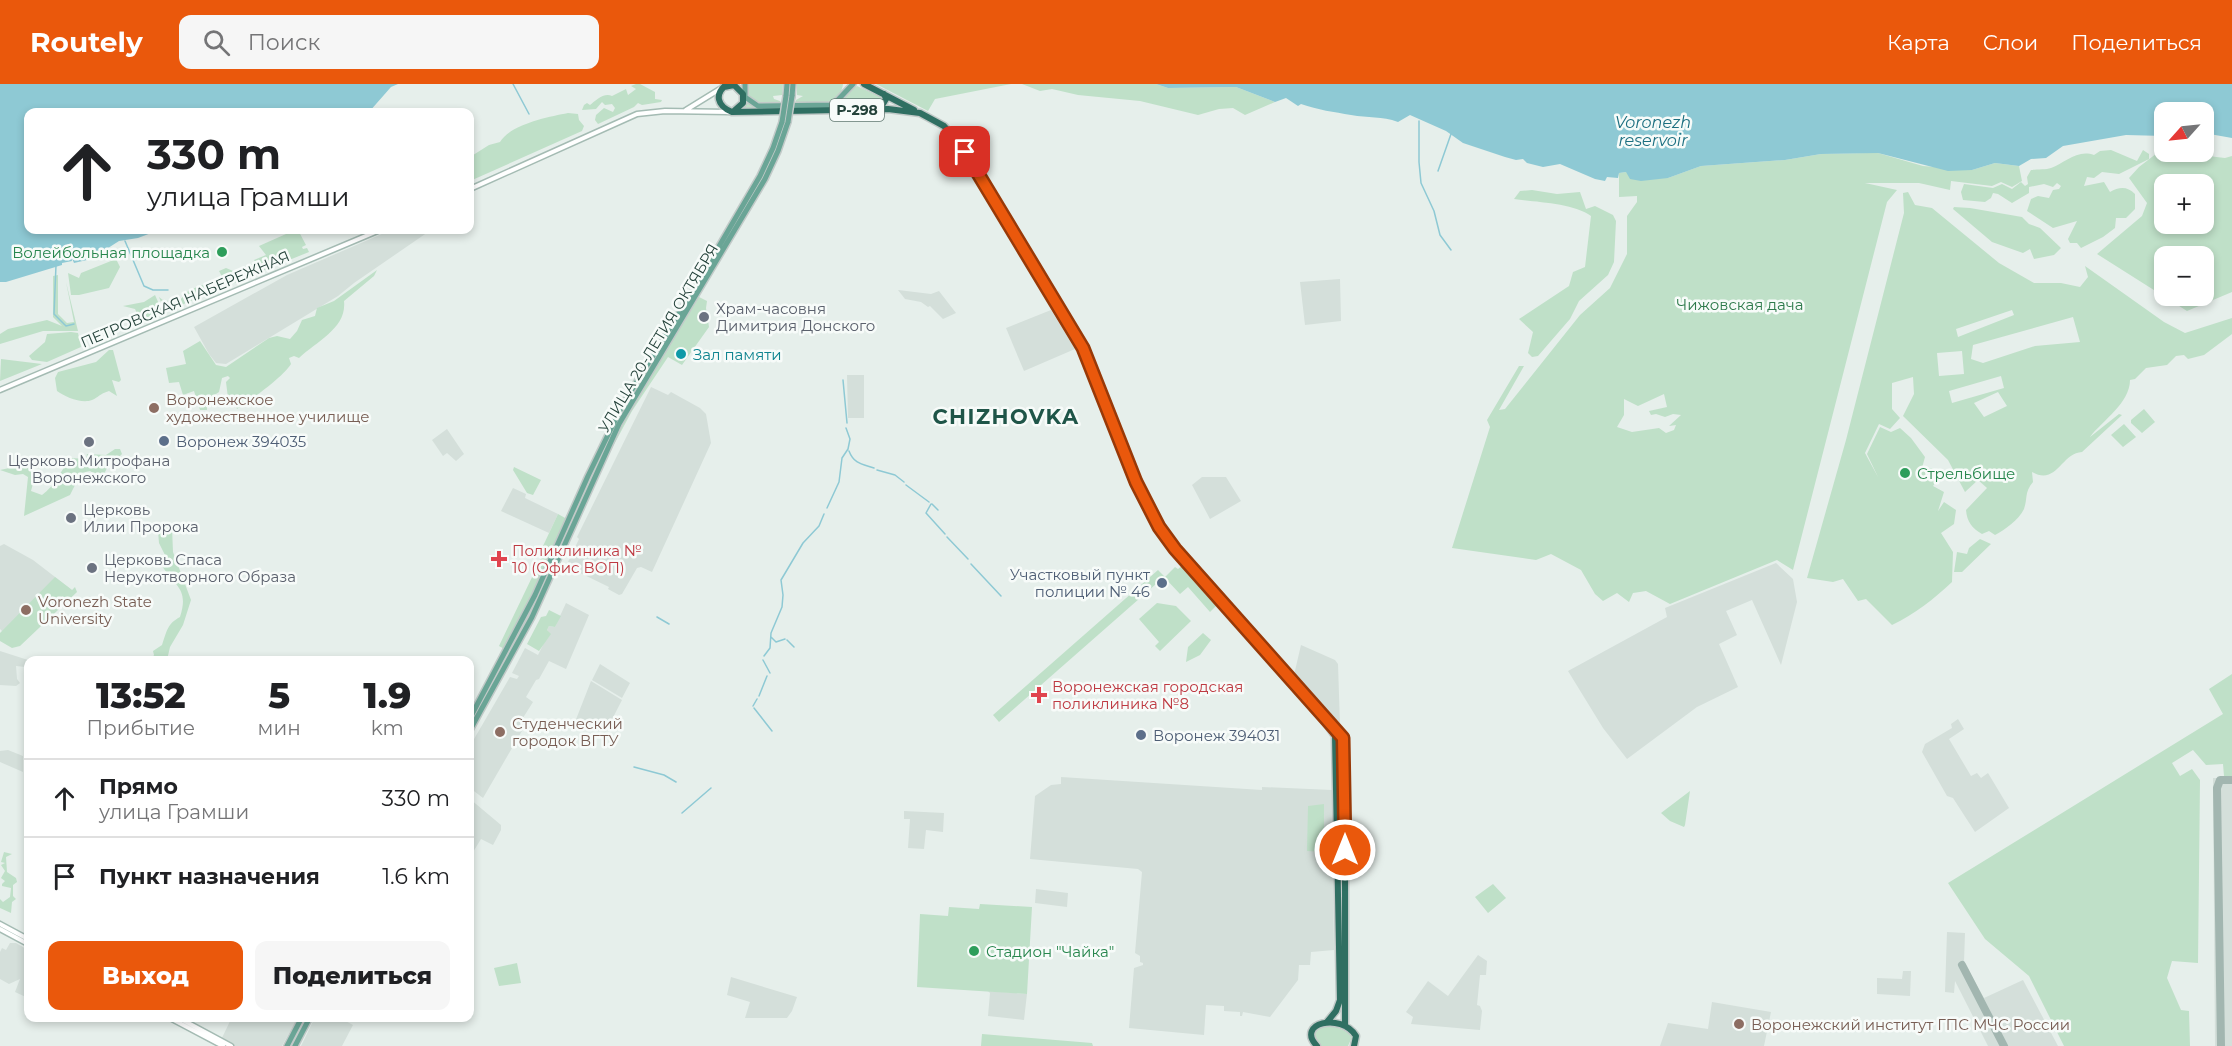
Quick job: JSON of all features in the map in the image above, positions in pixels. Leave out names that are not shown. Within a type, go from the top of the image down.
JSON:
[{"type":"highway","name":"Р-298","points":[[864,84],[944,126],[963,148],[1074,331],[1136,482],[1166,538],[1343,738],[1345,743],[1340,1000],[1336,1011],[1327,1022],[1315,1026],[1312,1031],[1311,1038],[1317,1046]]},
{"type":"highway","points":[[725,85],[734,85],[743,94],[741,106],[732,112],[723,108],[719,102],[718,96],[725,85]]},
{"type":"highway","points":[[845,110],[852,105],[883,104],[886,99],[883,94]]},
{"type":"highway","name":"Р-298","points":[[732,112],[888,109],[920,113]]},
{"type":"highway","name":"Р-298","points":[[1343,909],[1345,1026],[1354,1033],[1356,1040],[1354,1046]]},
{"type":"highway","points":[[1327,1022],[1345,1026]]},
{"type":"main road","points":[[745,84],[743,94],[756,106],[830,105],[837,102],[854,84]]},
{"type":"main road","name":"УЛИЦА 20-ЛЕТИЯ ОКТЯБРЯ","points":[[787,84],[789,96]]},
{"type":"main road","name":"УЛИЦА 20-ЛЕТИЯ ОКТЯБРЯ","points":[[474,723],[535,610],[619,424],[765,179],[778,151],[793,84]]},
{"type":"main road","points":[[844,92],[845,84]]},
{"type":"main road","points":[[682,111],[698,104],[725,85]]},
{"type":"main road","points":[[474,187],[637,114],[657,111],[732,112]]},
{"type":"main road","name":"УЛИЦА 20-ЛЕТИЯ ОКТЯБРЯ","points":[[474,710],[535,596],[618,413],[760,176],[785,122]]},
{"type":"main road","name":"ПЕТРОВСКАЯ НАБЕРЕЖНАЯ","points":[[0,390],[370,234]]},
{"type":"main road","points":[[0,926],[24,940]]},
{"type":"main road","points":[[178,1022],[224,1046]]},
{"type":"main road","points":[[186,1022],[231,1046]]},
{"type":"main road","points":[[287,1046],[299,1022]]},
{"type":"main road","points":[[295,1046],[307,1022]]},
{"type":"shaded area","points":[[382,234],[425,234],[338,296],[226,364],[216,363],[194,327],[287,275]]},
{"type":"shaded area","points":[[1340,279],[1341,321],[1305,325],[1300,282]]},
{"type":"shaded area","points":[[898,290],[931,294],[939,291],[956,313],[943,319],[930,306],[905,299]]},
{"type":"shaded area","points":[[1051,310],[1075,349],[1024,371],[1006,328]]},
{"type":"shaded area","points":[[847,375],[864,375],[864,418],[848,418]]},
{"type":"shaded area","points":[[651,387],[668,395],[671,392],[700,408],[706,414],[711,443],[652,572],[641,567],[637,568],[622,594],[619,595],[608,589],[609,587],[570,568],[571,564],[568,562],[579,539],[577,537]]},
{"type":"shaded area","points":[[447,429],[464,454],[456,461],[447,453],[443,456],[432,440]]},
{"type":"shaded area","points":[[1202,477],[1226,477],[1241,501],[1210,519],[1192,485]]},
{"type":"shaded area","points":[[513,488],[526,494],[525,498],[558,514],[549,533],[501,511]]},
{"type":"shaded area","name":"Voronezh State University","points":[[4,544],[33,560],[72,590],[15,644],[0,629],[0,546]]},
{"type":"shaded area","points":[[1776,563],[1793,579],[1797,602],[1781,665],[1752,600],[1726,611],[1737,635],[1719,644],[1738,687],[1697,707],[1627,759],[1603,728],[1568,671],[1667,617],[1665,608]]},
{"type":"shaded area","points":[[566,603],[589,615],[566,669],[549,661],[526,697],[533,702],[521,721],[526,724],[483,798],[474,791],[474,739],[510,677],[517,679],[519,676],[512,673],[525,648],[538,655],[549,633],[547,630],[549,626],[555,627]]},
{"type":"shaded area","points":[[1301,645],[1335,660],[1338,664],[1340,725],[1294,675]]},
{"type":"shaded area","points":[[0,651],[24,659],[24,667],[16,666],[17,679],[20,683],[16,686],[0,685]]},
{"type":"shaded area","points":[[600,664],[630,683],[622,698],[592,680]]},
{"type":"shaded area","points":[[591,681],[622,700],[605,733],[575,722]]},
{"type":"shaded area","points":[[1958,719],[1964,729],[1949,739],[1971,776],[1977,773],[1981,778],[1988,773],[2009,808],[1975,832],[1953,798],[1947,796],[1922,752],[1925,744],[1952,728],[1951,724]]},
{"type":"shaded area","points":[[8,750],[23,756],[23,772],[0,762],[0,751]]},
{"type":"shaded area","points":[[1061,777],[1262,790],[1262,787],[1332,790],[1334,950],[1311,952],[1310,965],[1299,965],[1298,980],[1270,1017],[1243,1012],[1240,1016],[1240,1012],[1224,1011],[1224,1006],[1206,1005],[1204,1035],[1129,1028],[1134,968],[1143,965],[1140,962],[1140,956],[1135,953],[1142,872],[1138,869],[1030,859],[1035,796],[1051,785],[1061,784]]},
{"type":"shaded area","points":[[2213,778],[2232,778],[2232,1046],[2215,1046]]},
{"type":"shaded area","points":[[474,802],[501,825],[501,830],[493,845],[481,839],[474,850]]},
{"type":"shaded area","points":[[904,811],[944,813],[943,832],[926,830],[924,849],[908,848],[910,819],[904,819]]},
{"type":"shaded area","points":[[1036,889],[1068,893],[1067,907],[1035,903]]},
{"type":"shaded area","points":[[1947,932],[1965,933],[1964,962],[1984,998],[2023,980],[2058,1046],[1988,1046],[1955,981],[1954,993],[1945,992]]},
{"type":"shaded area","points":[[10,943],[16,943],[24,948],[24,996],[15,992],[20,979],[9,984],[0,979],[0,952],[2,948],[6,950]]},
{"type":"shaded area","points":[[1478,955],[1487,961],[1486,975],[1480,975],[1477,1005],[1482,1011],[1480,1030],[1411,1024],[1413,1017],[1406,1012],[1428,981],[1448,996]]},
{"type":"shaded area","points":[[1903,971],[1911,971],[1910,996],[1877,994],[1877,978],[1902,979]]},
{"type":"shaded area","points":[[731,977],[797,997],[792,1011],[787,1018],[745,1018],[750,1002],[727,995]]},
{"type":"shaded area","points":[[988,991],[1027,994],[1024,1020],[988,1016],[990,993]]},
{"type":"shaded area","name":"Воронежский институт ГПС МЧС России","points":[[1712,1002],[1771,1012],[1764,1046],[1660,1046],[1668,1023],[1708,1029]]},
{"type":"shaded area","points":[[230,1022],[295,1022],[282,1046],[234,1046],[221,1040]]},
{"type":"shaded area","points":[[313,1022],[347,1022],[353,1025],[342,1046],[301,1046]]},
{"type":"green space","points":[[636,84],[655,92],[655,99],[662,100],[661,102],[642,105],[638,103],[598,124],[595,120],[596,115],[604,108],[613,112],[615,108],[612,104],[605,105],[602,102],[596,109],[582,110],[587,103],[590,105],[603,96],[612,96],[626,89],[628,95],[636,89],[631,86]]},
{"type":"green space","points":[[746,84],[783,84],[782,95],[773,96],[774,99],[780,101],[780,104],[761,105],[747,97]]},
{"type":"green space","points":[[797,84],[843,84],[841,92],[832,101],[818,104],[796,104],[796,100],[803,96],[797,95]]},
{"type":"green space","points":[[876,84],[1011,84],[935,99],[928,111]]},
{"type":"green space","points":[[1022,84],[1156,84],[1168,88],[1236,87],[1275,102],[1245,115],[1233,108],[1198,115],[1140,101],[1078,95],[1052,89],[1040,91]]},
{"type":"green space","points":[[857,86],[883,98],[881,103],[843,108],[739,110],[745,100],[757,108],[835,107],[849,91]]},
{"type":"green space","points":[[568,113],[578,114],[584,126],[582,131],[474,179],[474,154],[489,145],[500,142],[512,130],[541,119]]},
{"type":"green space","points":[[2111,150],[2137,161],[2143,150],[2149,154],[2149,159],[2119,174],[2102,172],[2094,178],[2087,177],[2084,186],[2104,182],[2110,192],[2120,188],[2129,190],[2135,194],[2135,209],[2126,218],[2116,218],[2115,228],[2103,237],[2081,248],[2077,243],[2070,243],[2068,239],[2077,221],[2053,228],[2027,211],[2031,199],[2038,196],[2049,198],[2053,190],[2061,186],[2057,183],[2053,187],[2044,184],[2029,187],[2029,193],[2012,203],[1993,193],[1991,198],[1985,202],[1963,200],[1961,192],[1964,184],[1993,188],[2002,184],[2012,189],[2021,182],[2025,186],[2028,184],[2027,177],[2031,170],[2051,168],[2077,155],[2094,155],[2100,151]]},
{"type":"green space","name":"Чижовская дача","points":[[1878,153],[1923,166],[1972,170],[1995,163],[2019,166],[2022,181],[2012,187],[2001,182],[1992,186],[1951,181],[1950,190],[1919,183],[1865,183],[1897,190],[1887,202],[1793,570],[1777,560],[1670,604],[1646,591],[1633,593],[1629,602],[1617,593],[1603,601],[1595,594],[1581,570],[1551,554],[1536,560],[1452,548],[1490,427],[1487,420],[1519,366],[1524,366],[1499,410],[1505,409],[1580,315],[1610,288],[1627,254],[1627,216],[1637,202],[1637,196],[1619,197],[1619,173],[1668,178],[1701,166],[1785,160],[1821,154]],"holes":[[[1664,394],[1667,407],[1649,411],[1651,415],[1665,417],[1673,414],[1681,415],[1669,426],[1676,425],[1674,430],[1666,433],[1659,428],[1632,432],[1617,427],[1624,415],[1624,399],[1638,406]]]},
{"type":"green space","points":[[2154,155],[2154,162],[2214,162],[2214,157],[2232,156],[2232,292],[2214,300],[2214,246],[2154,246],[2154,290],[2097,254],[2142,216],[2147,203],[2129,178]]},
{"type":"green space","points":[[1532,190],[1557,194],[1580,192],[1586,209],[1595,206],[1613,215],[1616,221],[1614,262],[1608,275],[1579,301],[1570,319],[1538,356],[1532,357],[1528,353],[1533,332],[1519,319],[1569,286],[1573,272],[1585,267],[1591,216],[1575,208],[1514,199],[1520,191]]},
{"type":"green space","points":[[1908,192],[1915,205],[1932,208],[1999,263],[2034,283],[2061,283],[2080,287],[2088,277],[2085,266],[2164,322],[2185,333],[2232,318],[2232,334],[2204,355],[2188,359],[2184,355],[2176,356],[2167,365],[2146,368],[2135,379],[2130,380],[2126,396],[2121,404],[2090,437],[2119,414],[2122,415],[2082,452],[2069,458],[2053,472],[2040,475],[2032,472],[2033,482],[2028,489],[2022,513],[1995,535],[1989,531],[1982,534],[1978,532],[1971,524],[1966,510],[1987,488],[1978,480],[1965,492],[1948,460],[1903,416],[1914,394],[1913,377],[1892,383],[1892,409],[1900,418],[1890,429],[1879,424],[1865,453],[1878,477],[1867,454],[1880,427],[1891,432],[1900,428],[1911,438],[1925,457],[1922,468],[1932,468],[1938,479],[1933,486],[1944,492],[1938,511],[1944,502],[1956,510],[1954,524],[1941,533],[1953,552],[1952,582],[1924,606],[1892,625],[1866,599],[1858,601],[1843,579],[1833,582],[1807,578],[1846,440],[1904,213],[1903,193]],"holes":[[[2012,310],[2014,315],[1958,337],[1956,329]],[[2073,317],[2080,342],[2035,346],[1983,363],[1971,359],[1973,345]],[[1962,351],[1964,374],[1939,376],[1937,353]],[[2001,376],[2004,388],[1952,403],[1949,391]],[[1998,392],[2007,406],[1984,417],[1974,403]]]},
{"type":"green space","points":[[1954,207],[2022,217],[2029,224],[2040,228],[2061,248],[2054,255],[2034,259],[2030,249],[2023,253],[1992,242],[1953,209]]},
{"type":"green space","points":[[286,234],[300,234],[306,245],[302,247],[307,248],[309,252],[262,271],[261,268],[292,254],[259,267],[254,260],[266,255],[259,246]]},
{"type":"green space","points":[[116,259],[120,267],[109,288],[71,295],[68,273],[79,278],[81,273]]},
{"type":"green space","points":[[249,264],[256,264],[259,273],[227,286],[219,271],[226,268],[238,273]]},
{"type":"green space","points":[[377,270],[374,276],[344,301],[341,319],[329,333],[299,358],[294,356],[289,358],[291,364],[281,375],[237,409],[233,399],[228,398],[226,382],[230,378],[228,376],[222,378],[219,392],[207,400],[207,410],[200,410],[194,391],[183,395],[179,382],[169,383],[166,368],[186,364],[183,351],[200,341],[216,365],[226,367],[269,338],[277,336],[290,339],[302,320],[315,316],[317,308],[334,301]]},
{"type":"green space","points":[[58,275],[58,314],[67,323],[74,322],[66,282],[78,331],[43,331],[0,344],[0,334],[8,329],[47,320],[62,326],[53,317],[53,276]]},
{"type":"green space","points":[[203,285],[207,294],[165,312],[159,297],[164,301],[180,300],[189,290]]},
{"type":"green space","points":[[155,295],[163,313],[141,322],[135,309],[123,306],[144,302]]},
{"type":"green space","points":[[699,297],[707,301],[709,327],[682,365],[668,357],[632,411],[603,465],[632,406]]},
{"type":"green space","points":[[2179,306],[2199,306],[2187,311]]},
{"type":"green space","points":[[78,333],[81,347],[47,362],[32,360],[29,356],[45,342],[47,334]]},
{"type":"green space","points":[[109,350],[113,350],[121,380],[119,382],[112,380],[117,396],[109,391],[92,400],[83,401],[69,398],[57,391],[55,378],[58,372],[96,362]]},
{"type":"green space","points":[[1,359],[42,364],[0,381]]},
{"type":"green space","points":[[2144,409],[2155,422],[2142,433],[2131,423],[2131,420]]},
{"type":"green space","points":[[2124,424],[2136,437],[2123,447],[2111,435]]},
{"type":"green space","points":[[115,449],[120,449],[122,454],[119,457],[108,459],[108,466],[103,476],[90,471],[81,473],[70,495],[24,516],[28,477],[0,470],[14,467],[15,461],[31,464],[35,476],[31,491],[42,495],[54,483],[71,458],[86,459],[87,454],[106,455]]},
{"type":"green space","points":[[514,467],[541,480],[533,495],[527,493],[513,470]]},
{"type":"green space","points":[[558,514],[567,519],[506,650],[499,646],[546,548],[543,546]]},
{"type":"green space","points":[[168,525],[172,527],[173,552],[191,600],[183,625],[170,647],[168,656],[153,656],[153,651],[162,645],[168,628],[180,617],[183,600],[180,589],[162,566],[165,555],[159,543],[158,531]]},
{"type":"green space","points":[[1980,539],[1991,544],[1962,572],[1954,572],[1957,552],[1967,554],[1969,548]]},
{"type":"green space","points":[[1184,564],[1218,604],[1210,612],[1188,587],[1180,594],[1164,577],[999,722],[993,715],[1158,570],[1165,577],[1175,567],[1178,569]]},
{"type":"green space","points":[[55,577],[72,590],[75,587],[77,592],[20,646],[12,648],[0,641],[0,633]]},
{"type":"green space","points":[[1157,603],[1176,606],[1191,621],[1160,651],[1155,646],[1159,642],[1139,619]]},
{"type":"green space","points":[[549,610],[561,616],[555,627],[549,626],[547,630],[551,634],[539,651],[527,644],[541,617],[546,616]]},
{"type":"green space","points":[[1203,633],[1211,640],[1200,655],[1186,662],[1188,647]]},
{"type":"green space","points":[[2232,674],[2232,776],[2224,776],[2223,764],[2206,765],[2193,750],[2172,763],[2180,776],[2192,769],[2200,780],[2198,963],[2172,961],[2167,978],[2181,1010],[2189,1011],[2190,1046],[2064,1046],[2029,976],[1985,939],[1948,883],[2223,714],[2209,689]]},
{"type":"green space","points":[[1690,791],[1684,827],[1670,821],[1661,813]]},
{"type":"green space","points":[[1324,804],[1324,852],[1307,851],[1308,806]]},
{"type":"green space","points":[[4,852],[12,854],[6,857],[7,872],[16,878],[17,882],[13,885],[13,896],[16,899],[12,902],[11,913],[0,908],[0,899],[3,902],[10,897],[11,888],[2,886],[5,881],[1,878],[5,871],[1,865],[5,863],[1,862]]},
{"type":"green space","points":[[1493,884],[1506,898],[1488,913],[1475,897]]},
{"type":"green space","name":"Стадион \"Чайка\"","points":[[980,904],[1032,907],[1027,994],[917,987],[920,914],[948,916],[949,907],[979,909]]},
{"type":"green space","points":[[517,963],[521,983],[499,986],[494,968]]},
{"type":"green space","points":[[1324,1026],[1339,1028],[1349,1034],[1352,1037],[1348,1046],[1321,1046],[1315,1041],[1316,1029]]},
{"type":"green space","points":[[982,1034],[1092,1043],[1093,1046],[981,1046]]},
{"type":"water","points":[[0,84],[398,84],[391,87],[373,108],[24,108],[24,234],[148,234],[119,241],[91,259],[74,263],[71,256],[72,261],[62,263],[62,265],[0,282]]},
{"type":"water","name":"Voronezh reservoir","points":[[1156,84],[2232,84],[2232,138],[2214,135],[2214,102],[2154,102],[2154,136],[2126,135],[2063,146],[2046,158],[2031,159],[2019,166],[1995,163],[1972,170],[1948,171],[1878,153],[1821,154],[1785,160],[1701,166],[1668,178],[1641,181],[1630,179],[1626,172],[1619,173],[1618,178],[1607,177],[1605,181],[1560,164],[1543,167],[1527,163],[1523,159],[1516,160],[1463,143],[1446,131],[1410,115],[1398,122],[1332,112],[1301,104],[1298,106],[1286,98],[1275,102],[1236,87],[1168,88]]},
{"type":"waterway","points":[[513,84],[529,114]]},
{"type":"waterway","points":[[1419,121],[1421,183],[1434,211],[1440,235],[1451,250]]},
{"type":"waterway","points":[[1438,171],[1451,134]]},
{"type":"waterway","points":[[125,241],[144,286],[153,290],[168,290]]},
{"type":"waterway","points":[[56,265],[54,314],[66,326],[74,324]]},
{"type":"waterway","points":[[843,380],[847,423]]},
{"type":"waterway","points":[[827,508],[839,482],[842,458],[848,449],[850,439],[846,428]]},
{"type":"waterway","points":[[849,451],[856,461],[874,468]]},
{"type":"waterway","points":[[877,470],[895,475],[904,482]]},
{"type":"waterway","points":[[906,485],[929,502]]},
{"type":"waterway","points":[[931,504],[926,513],[945,534]]},
{"type":"waterway","points":[[932,504],[938,510]]},
{"type":"waterway","points":[[764,656],[770,648],[771,633],[782,607],[781,580],[803,543],[819,526],[824,514]]},
{"type":"waterway","points":[[947,537],[968,559]]},
{"type":"waterway","points":[[971,564],[1001,596]]},
{"type":"waterway","points":[[657,617],[669,624]]},
{"type":"waterway","points":[[771,637],[776,642],[785,639]]},
{"type":"waterway","points":[[787,640],[794,647]]},
{"type":"waterway","points":[[763,660],[770,673]]},
{"type":"waterway","points":[[759,696],[767,676]]},
{"type":"waterway","points":[[753,706],[757,699]]},
{"type":"waterway","points":[[754,708],[772,731]]},
{"type":"waterway","points":[[634,767],[664,775],[676,782]]},
{"type":"waterway","points":[[682,813],[711,788]]},
{"type":"taxiway","points":[[2221,1046],[2217,788],[2220,780],[2232,780]]},
{"type":"taxiway","points":[[1962,965],[2004,1046]]},
{"type":"place","name":"Волейбольная площадка","points":[[222,252]]},
{"type":"place","name":"Храм-часовня Димитрия Донского","points":[[704,317]]},
{"type":"place","name":"Зал памяти","points":[[681,354]]},
{"type":"place","name":"Воронежское художественное училище","points":[[154,408]]},
{"type":"place","name":"Воронеж 394035","points":[[164,441]]},
{"type":"place","name":"Церковь Митрофана Воронежского","points":[[89,442]]},
{"type":"place","name":"Стрельбище","points":[[1905,473]]},
{"type":"place","name":"Церковь Илии Пророка","points":[[71,518]]},
{"type":"place","name":"Поликлиника № 10 (Офис ВОП)","points":[[499,559]]},
{"type":"place","name":"Церковь Спаса Нерукотворного Образа","points":[[92,568]]},
{"type":"place","name":"Участковый пункт полиции № 46","points":[[1162,583]]},
{"type":"place","name":"Voronezh State University","points":[[26,610]]},
{"type":"place","name":"Воронежская городская поликлиника №8","points":[[1039,695]]},
{"type":"place","name":"Студенческий городок ВГТУ","points":[[500,732]]},
{"type":"place","name":"Воронеж 394031","points":[[1141,735]]},
{"type":"place","name":"Стадион \"Чайка\"","points":[[974,951]]},
{"type":"place","name":"Воронежский институт ГПС МЧС России","points":[[1739,1024]]},
{"type":"district","name":"CHIZHOVKA","points":[[1006,416]]},
{"type":"route","points":[[965,152],[1083,348],[1136,482],[1166,538],[1343,738],[1345,743],[1345,850]]}]
